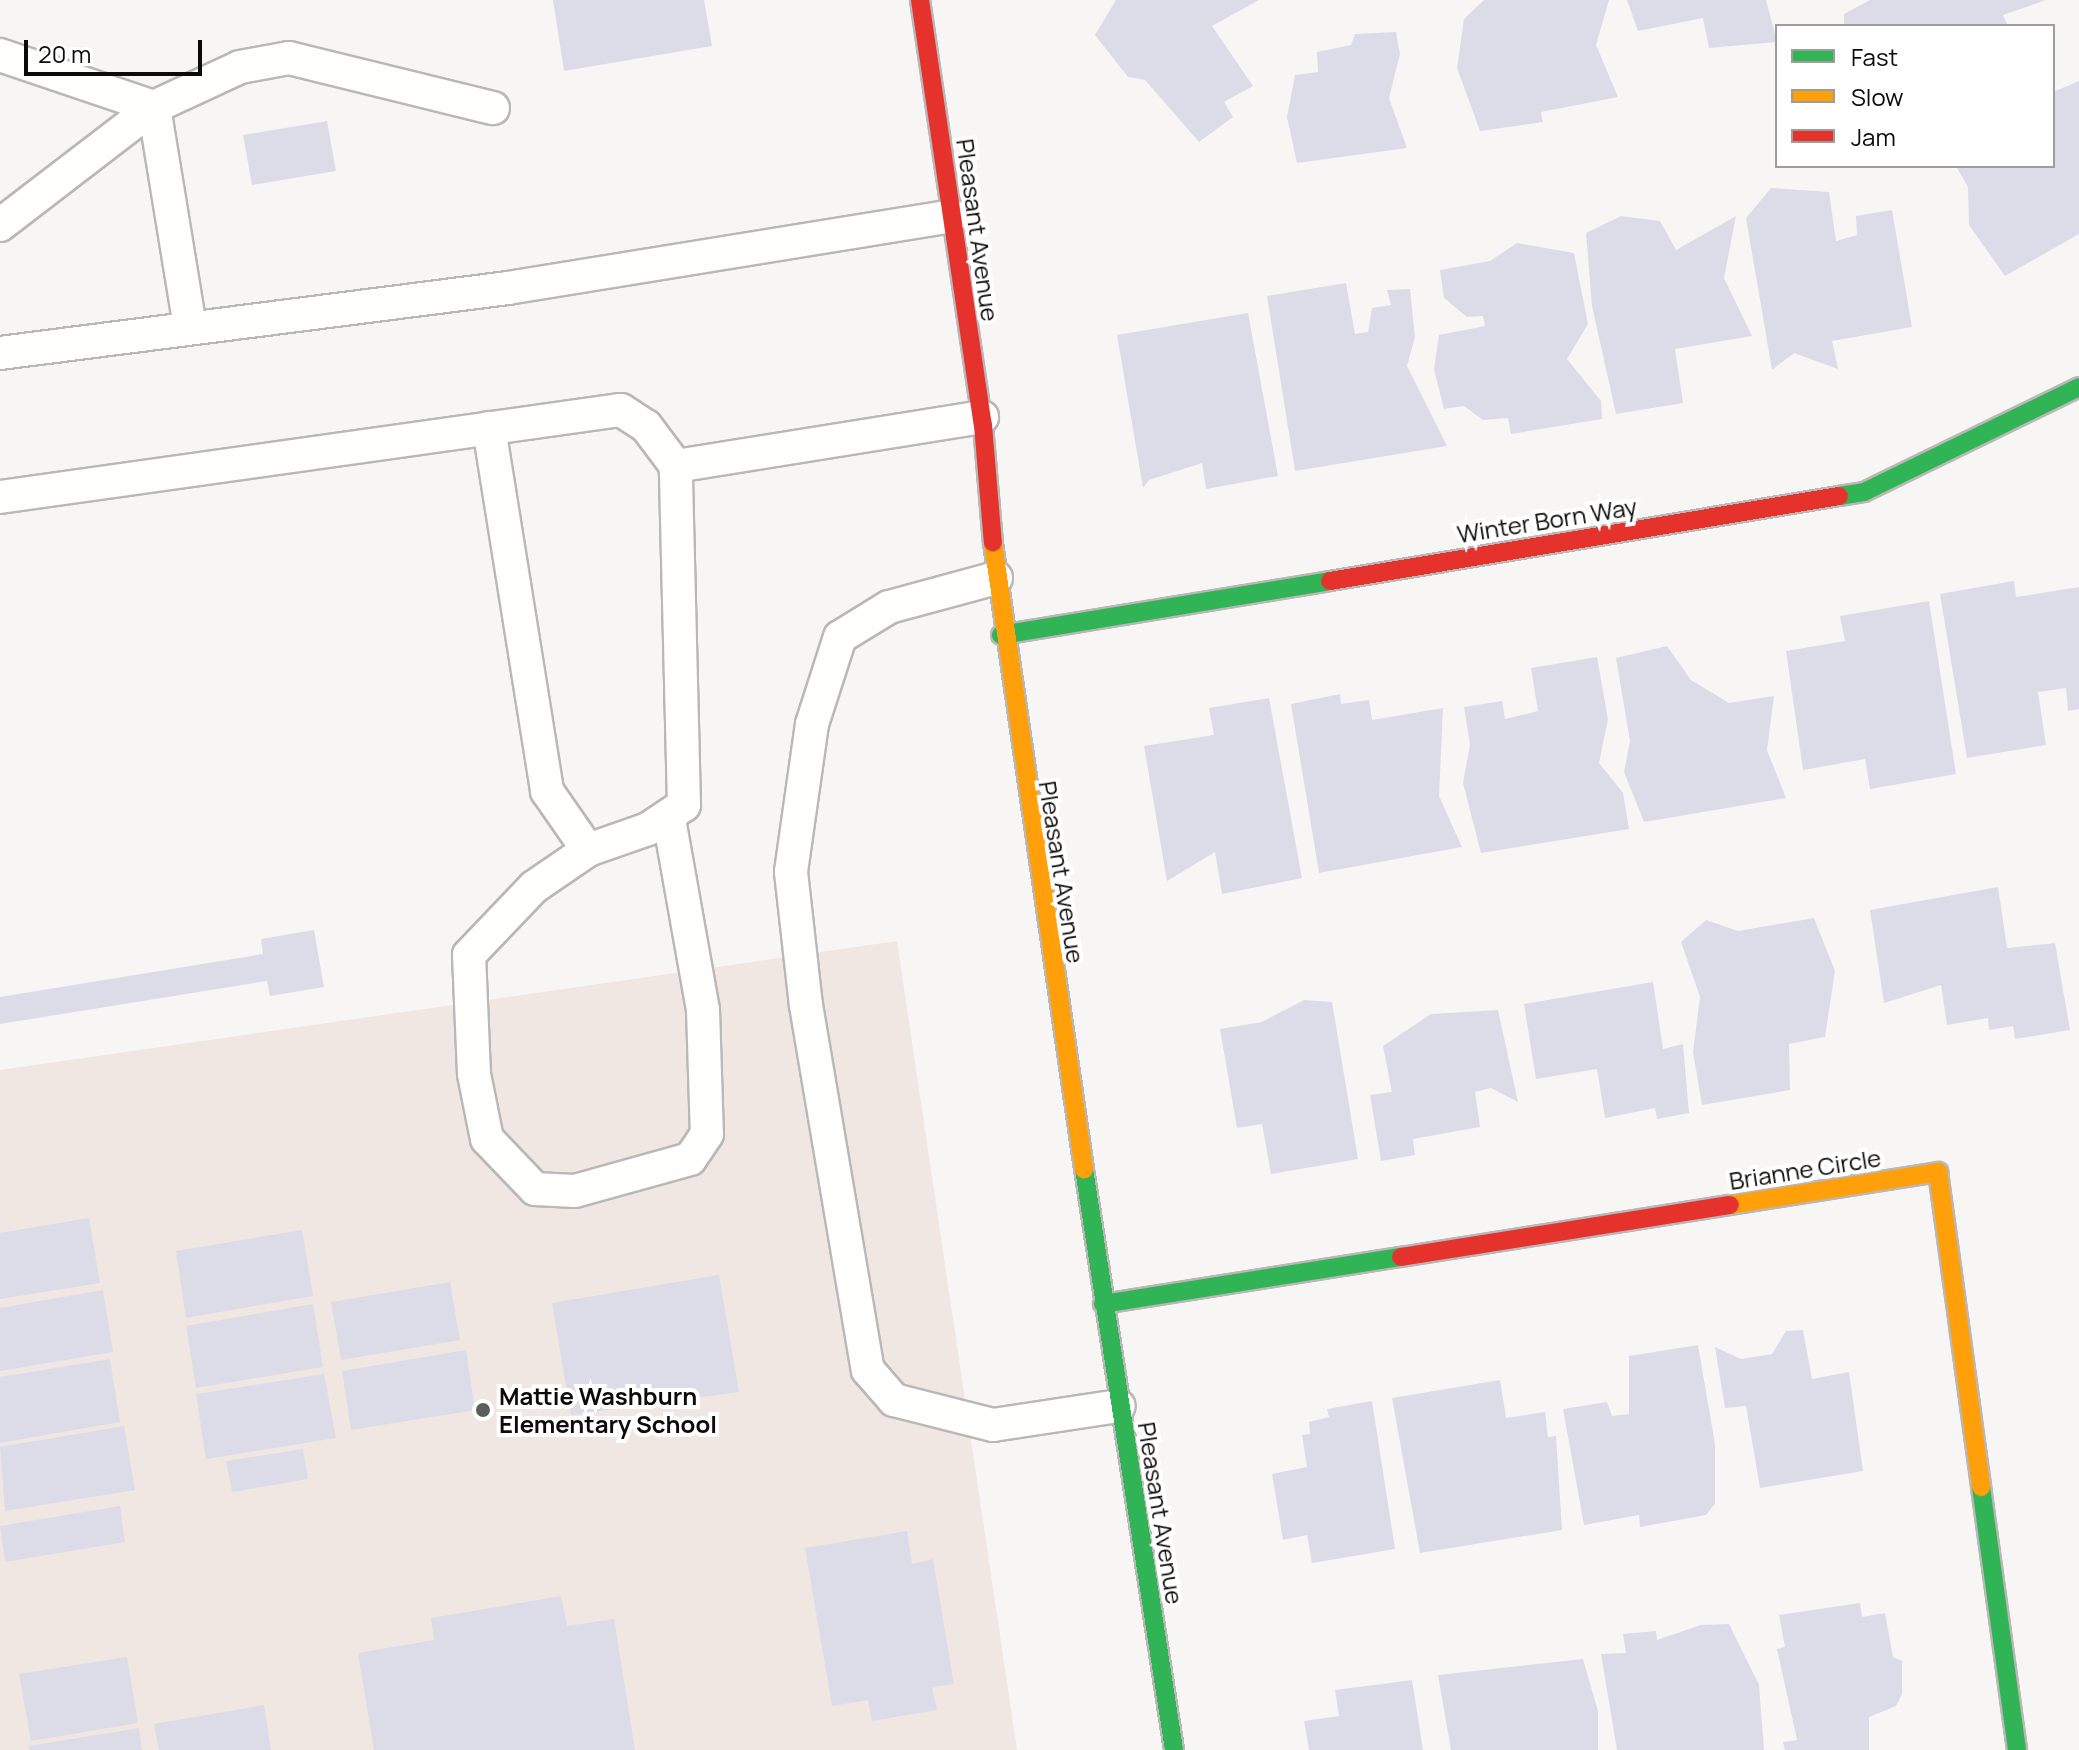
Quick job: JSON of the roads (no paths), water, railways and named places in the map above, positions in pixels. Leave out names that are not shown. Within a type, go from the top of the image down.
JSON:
[{"type":"street","name":"Pleasant Avenue","points":[[920,0],[982,417],[1001,635],[1174,1750]]},
{"type":"street","name":"Winter Born Way","points":[[1001,635],[1864,492],[2079,387]]},
{"type":"street","name":"Brianne Circle","points":[[1103,1304],[1938,1172],[2017,1750]]},
{"type":"lane","points":[[0,55],[154,107]]},
{"type":"lane","points":[[0,225],[154,107],[240,67],[289,58],[493,108]]},
{"type":"lane","points":[[154,107],[190,326]]},
{"type":"lane","points":[[0,353],[190,326],[508,288],[952,216]]},
{"type":"lane","points":[[0,497],[621,410],[646,426],[676,466],[684,805],[669,819],[588,850],[534,887],[469,955],[474,1074],[487,1139],[535,1189],[575,1191],[690,1159],[707,1134],[703,1010],[669,819]]},
{"type":"lane","points":[[676,466],[982,417]]},
{"type":"lane","points":[[489,428],[547,791],[588,850]]},
{"type":"lane","points":[[996,578],[889,607],[840,637],[812,724],[791,872],[806,1005],[868,1370],[894,1400],[993,1425],[1119,1406]]},
{"type":"place","name":"Mattie Washburn Elementary School","points":[[483,1410]]}]
